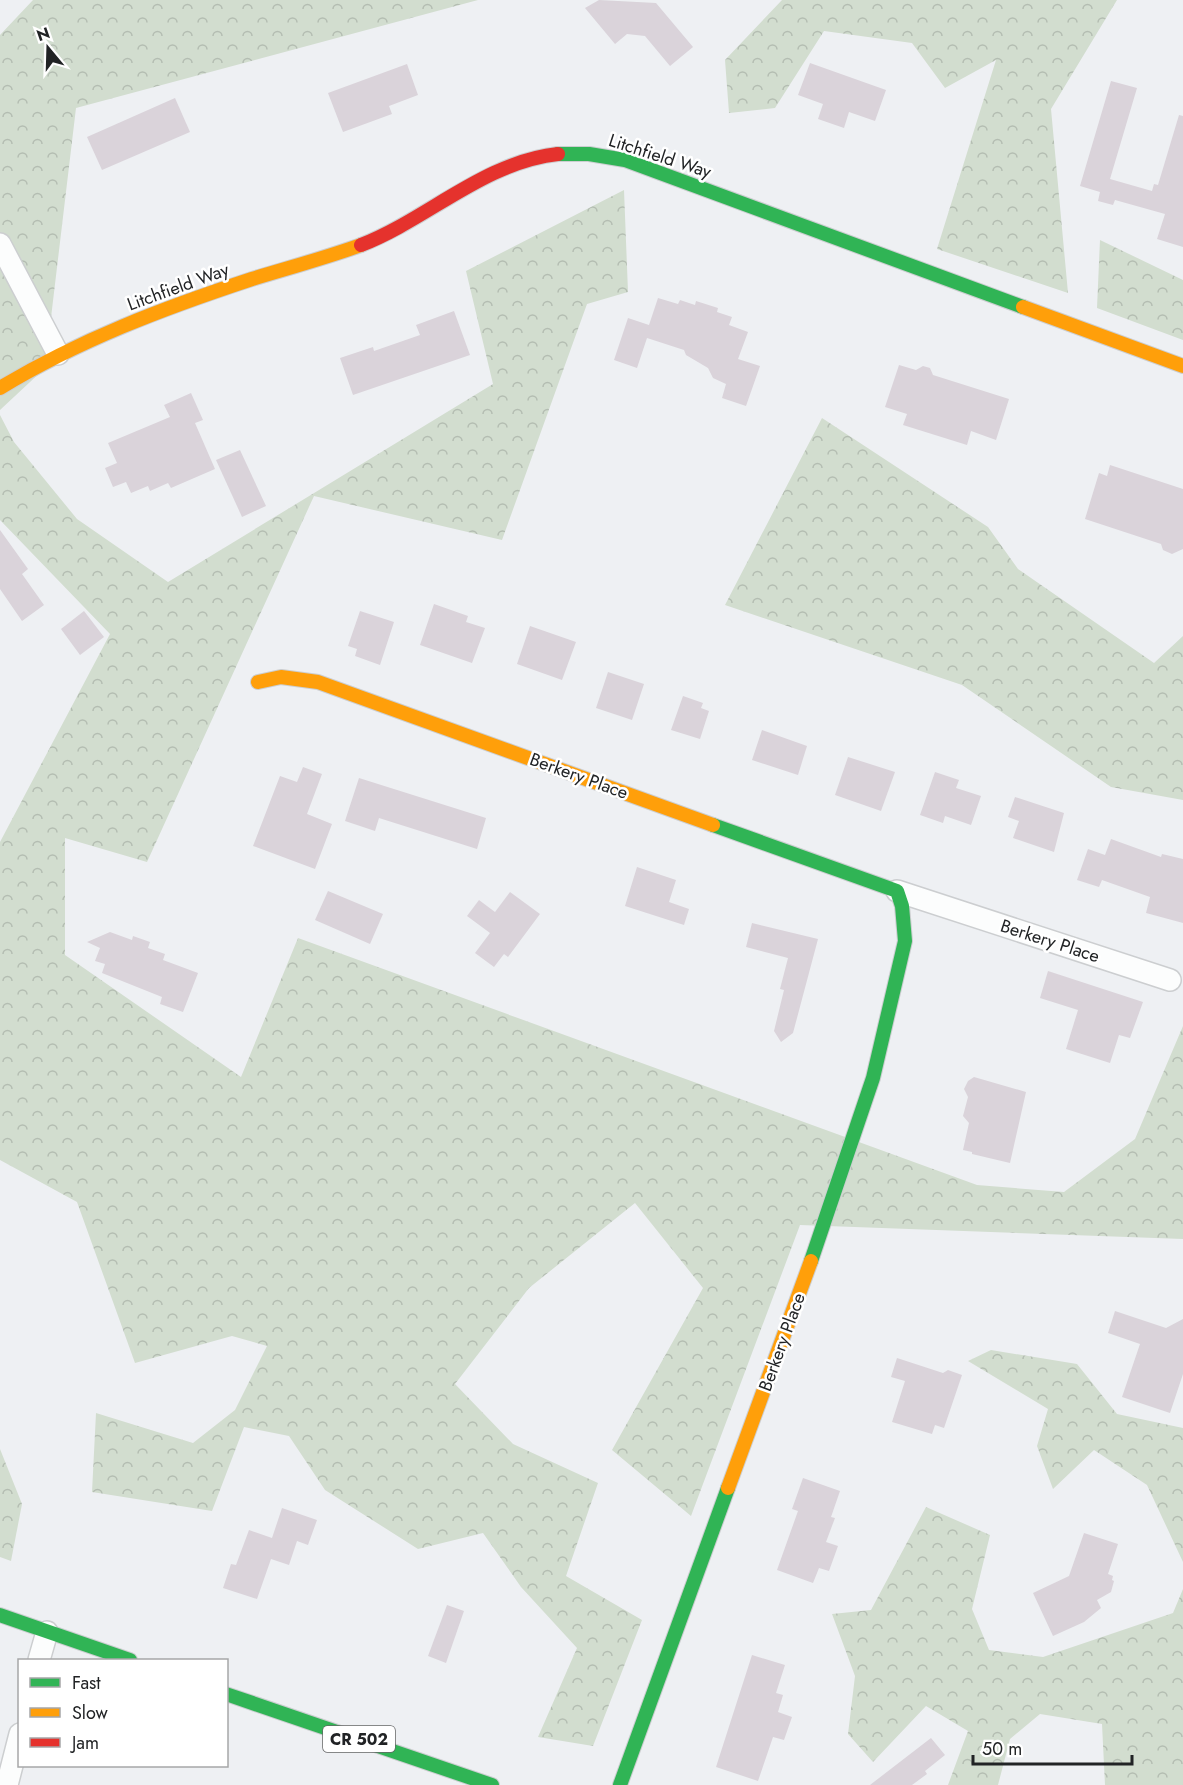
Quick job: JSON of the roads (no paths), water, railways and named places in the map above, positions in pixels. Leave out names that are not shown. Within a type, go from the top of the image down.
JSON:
[{"type":"street","name":"Litchfield Way","points":[[0,388],[58,354],[112,330],[210,293],[372,241],[408,224],[504,169],[556,153],[602,155],[636,164],[1183,366]]},
{"type":"street","points":[[0,244],[58,354]]},
{"type":"street","name":"Berkery Place","points":[[258,682],[281,677],[318,682],[897,891],[1170,980]]},
{"type":"street","name":"Berkery Place","points":[[620,1785],[811,1262],[873,1078],[905,941],[902,906],[897,891]]},
{"type":"street","points":[[0,1615],[127,1659]]},
{"type":"street","points":[[39,1659],[47,1632]]},
{"type":"street","name":"CR 502","points":[[228,1695],[492,1785]]},
{"type":"street","points":[[7,1785],[18,1742]]}]
